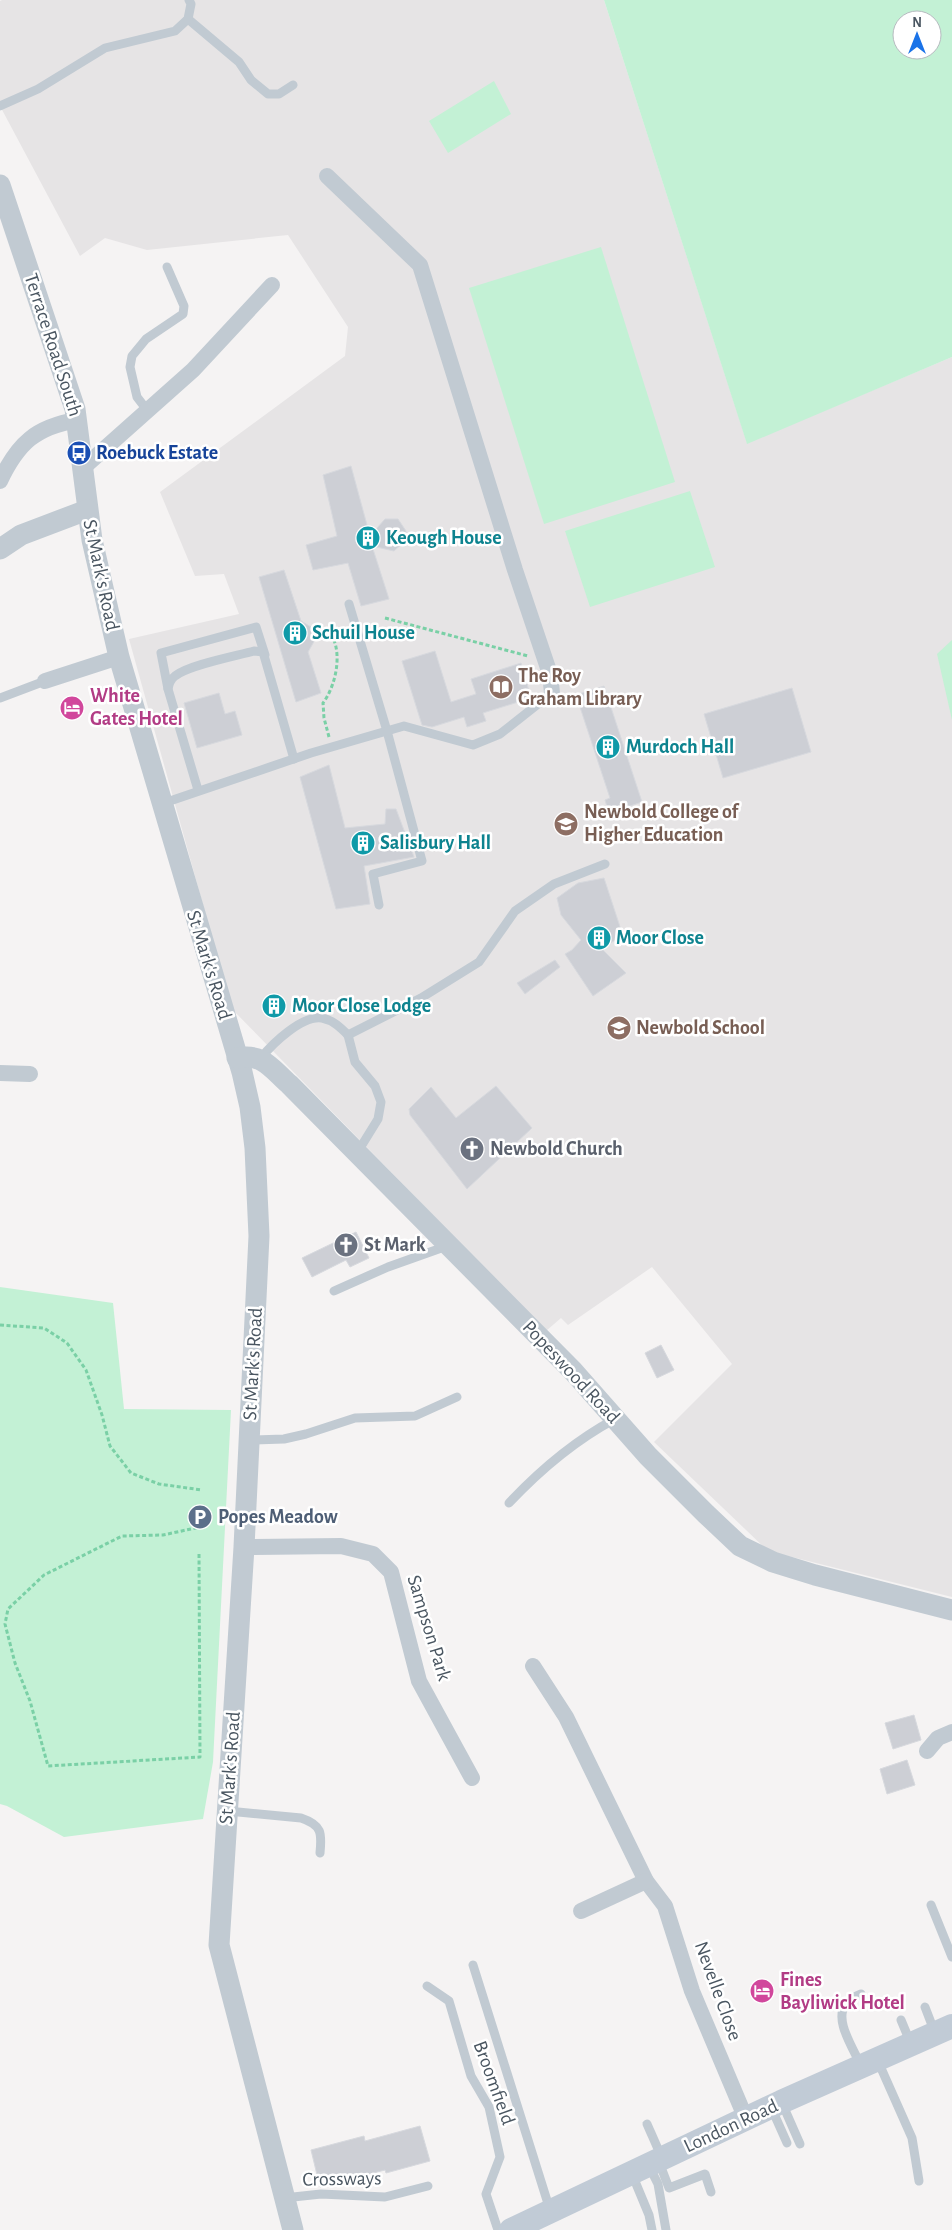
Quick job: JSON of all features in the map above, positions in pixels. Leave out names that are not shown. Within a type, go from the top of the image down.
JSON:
[{"type":"main road","name":"London Road","points":[[511,2230],[776,2104],[944,2030]]},
{"type":"street","points":[[327,176],[420,265],[546,664],[552,693]]},
{"type":"street","name":"Terrace Road South","points":[[0,185],[4,210],[77,420],[84,466],[87,510]]},
{"type":"street","points":[[84,466],[192,370],[272,285]]},
{"type":"street","points":[[0,481],[8,465],[25,442],[37,432],[64,422],[77,420]]},
{"type":"street","points":[[0,549],[21,535],[87,510]]},
{"type":"street","name":"St Mark's Road","points":[[87,510],[119,657],[164,803],[187,890],[250,1107],[258,1188],[260,1236],[244,1547],[219,1945],[293,2230]]},
{"type":"street","points":[[45,681],[119,657]]},
{"type":"street","points":[[237,1058],[250,1055],[261,1058]]},
{"type":"street","name":"Popeswood Road","points":[[261,1058],[573,1371],[648,1456],[740,1546],[753,1554],[815,1575],[952,1610]]},
{"type":"street","points":[[0,1073],[30,1074]]},
{"type":"street","name":"Sampson Park","points":[[244,1547],[341,1546],[373,1554],[391,1572],[419,1681],[472,1778]]},
{"type":"street","name":"Nevelle Close","points":[[534,1666],[566,1717],[646,1881],[666,1906],[692,1991],[746,2119]]},
{"type":"street","points":[[927,1751],[938,1738],[952,1732]]},
{"type":"street","points":[[581,1911],[646,1881]]},
{"type":"lane","points":[[0,106],[38,89],[105,48],[175,31],[188,19],[190,0]]},
{"type":"lane","points":[[188,19],[238,62],[251,80],[268,94],[280,94],[293,85]]},
{"type":"lane","points":[[148,410],[137,397],[130,367],[132,356],[146,339],[183,314],[184,306],[167,267]]},
{"type":"lane","points":[[349,604],[387,731],[422,861],[373,874],[379,905]]},
{"type":"lane","points":[[198,790],[168,689],[161,653],[256,627],[294,759]]},
{"type":"lane","points":[[168,689],[170,682],[175,676],[188,669],[254,651],[261,651],[265,655]]},
{"type":"lane","points":[[0,698],[45,681]]},
{"type":"lane","points":[[164,803],[294,759],[404,726],[473,744],[500,734],[552,693]]},
{"type":"lane","points":[[348,1035],[421,998],[479,962],[515,911],[554,884],[605,864]]},
{"type":"lane","points":[[261,1058],[270,1047],[296,1025],[321,1018],[336,1023],[348,1035],[355,1062],[375,1086],[381,1102],[378,1119],[357,1153]]},
{"type":"lane","points":[[334,1291],[388,1267],[448,1245]]},
{"type":"lane","points":[[250,1440],[284,1439],[355,1418],[415,1416],[457,1397]]},
{"type":"lane","points":[[509,1503],[538,1472],[571,1446],[615,1419]]},
{"type":"lane","points":[[228,1811],[292,1817],[311,1821],[316,1825],[320,1833],[320,1853]]},
{"type":"lane","points":[[931,1905],[952,1957]]},
{"type":"lane","points":[[472,1964],[550,2211]]},
{"type":"lane","name":"Broomfield","points":[[427,1986],[449,2001],[471,2076],[489,2107],[500,2157],[486,2194],[498,2230]]},
{"type":"lane","points":[[861,1994],[847,2002],[842,2011],[842,2022],[869,2062],[912,2138],[919,2181]]},
{"type":"lane","points":[[925,2008],[944,2030]]},
{"type":"lane","points":[[901,2020],[911,2044]]},
{"type":"lane","points":[[776,2104],[787,2143]]},
{"type":"lane","points":[[776,2104],[800,2144]]},
{"type":"lane","points":[[647,2124],[652,2230]]},
{"type":"lane","points":[[650,2164],[669,2188],[704,2174],[711,2192]]},
{"type":"lane","points":[[650,2164],[658,2184],[666,2230]]},
{"type":"lane","name":"Crossways","points":[[284,2198],[321,2194],[385,2197],[428,2186]]},
{"type":"path","points":[[385,618],[534,657],[546,664]]},
{"type":"path","points":[[332,747],[324,718],[323,703],[331,692],[335,675],[336,645],[333,638]]},
{"type":"path","points":[[0,1325],[44,1328],[67,1343],[86,1370],[102,1415],[110,1446],[131,1473],[159,1484],[202,1490]]},
{"type":"path","points":[[199,1554],[200,1757],[48,1766],[30,1701],[5,1624],[8,1609],[44,1575],[122,1536],[164,1535],[200,1527]]},
{"type":"shaded area","name":"Newbold College of Higher Education","points":[[604,0],[747,443],[952,357],[952,1597],[768,1551],[654,1442],[732,1364],[652,1267],[568,1325],[561,1318],[546,1331],[232,1009],[129,639],[239,614],[224,574],[195,576],[160,492],[345,356],[348,327],[288,235],[147,250],[105,238],[80,256],[0,106],[0,1]]},
{"type":"green space","points":[[604,0],[952,0],[952,357],[747,444]]},
{"type":"green space","points":[[494,81],[511,114],[448,153],[429,121]]},
{"type":"green space","points":[[601,247],[675,482],[544,524],[469,288]]},
{"type":"green space","points":[[690,491],[715,567],[590,607],[565,531]]},
{"type":"green space","points":[[952,640],[952,720],[937,654]]},
{"type":"green space","points":[[0,1287],[113,1303],[124,1409],[231,1410],[213,1762],[203,1819],[64,1837],[0,1804]]},
{"type":"building","name":"Keough House","points":[[351,466],[370,536],[385,519],[398,519],[406,531],[406,540],[394,551],[372,546],[389,599],[361,606],[348,563],[313,570],[306,545],[337,536],[323,475]]},
{"type":"building","name":"Schuil House","points":[[284,570],[301,621],[311,627],[316,638],[308,652],[321,693],[296,702],[259,577]]},
{"type":"building","name":"The Roy Graham Library","points":[[435,651],[451,702],[476,694],[471,679],[521,663],[531,698],[483,713],[486,721],[467,727],[464,717],[432,727],[422,725],[402,661]]},
{"type":"building","name":"Murdoch Hall","points":[[604,686],[642,802],[609,813],[605,800],[610,798],[576,695]]},
{"type":"building","points":[[792,688],[811,752],[723,778],[704,714]]},
{"type":"building","points":[[219,693],[225,714],[235,711],[242,735],[197,748],[184,703]]},
{"type":"building","name":"Salisbury Hall","points":[[329,765],[345,828],[385,824],[386,809],[396,809],[414,857],[364,866],[370,904],[336,909],[300,777]]},
{"type":"building","name":"Moor Close","points":[[604,878],[623,936],[601,948],[626,973],[593,996],[565,954],[572,950],[581,940],[561,915],[557,898],[578,883]]},
{"type":"building","points":[[555,960],[560,967],[525,994],[517,983]]},
{"type":"building","name":"Newbold Church","points":[[496,1086],[532,1128],[467,1189],[410,1115],[409,1109],[431,1087],[456,1118]]},
{"type":"building","name":"St Mark","points":[[356,1232],[369,1258],[350,1267],[346,1260],[312,1277],[302,1258]]},
{"type":"building","points":[[661,1345],[674,1370],[657,1378],[645,1353]]},
{"type":"building","points":[[914,1715],[921,1740],[893,1749],[885,1723]]},
{"type":"building","points":[[907,1760],[915,1785],[887,1794],[880,1769]]},
{"type":"building","points":[[420,2126],[430,2161],[386,2173],[385,2170],[320,2187],[311,2150],[364,2136],[365,2141]]},
{"type":"place","name":"Roebuck Estate","points":[[79,453]]},
{"type":"place","name":"Keough House","points":[[368,538]]},
{"type":"place","name":"Schuil House","points":[[295,633]]},
{"type":"place","name":"The Roy Graham Library","points":[[501,687]]},
{"type":"place","name":"White Gates Hotel","points":[[72,708]]},
{"type":"place","name":"Murdoch Hall","points":[[608,747]]},
{"type":"place","name":"Newbold College of Higher Education","points":[[566,824]]},
{"type":"place","name":"Salisbury Hall","points":[[363,843]]},
{"type":"place","name":"Moor Close","points":[[599,938]]},
{"type":"place","name":"Moor Close Lodge","points":[[274,1006]]},
{"type":"place","name":"Newbold School","points":[[619,1028]]},
{"type":"place","name":"Newbold Church","points":[[472,1149]]},
{"type":"place","name":"St Mark","points":[[346,1245]]},
{"type":"place","name":"Popes Meadow","points":[[200,1517]]},
{"type":"place","name":"Fines Bayliwick Hotel","points":[[762,1991]]}]
